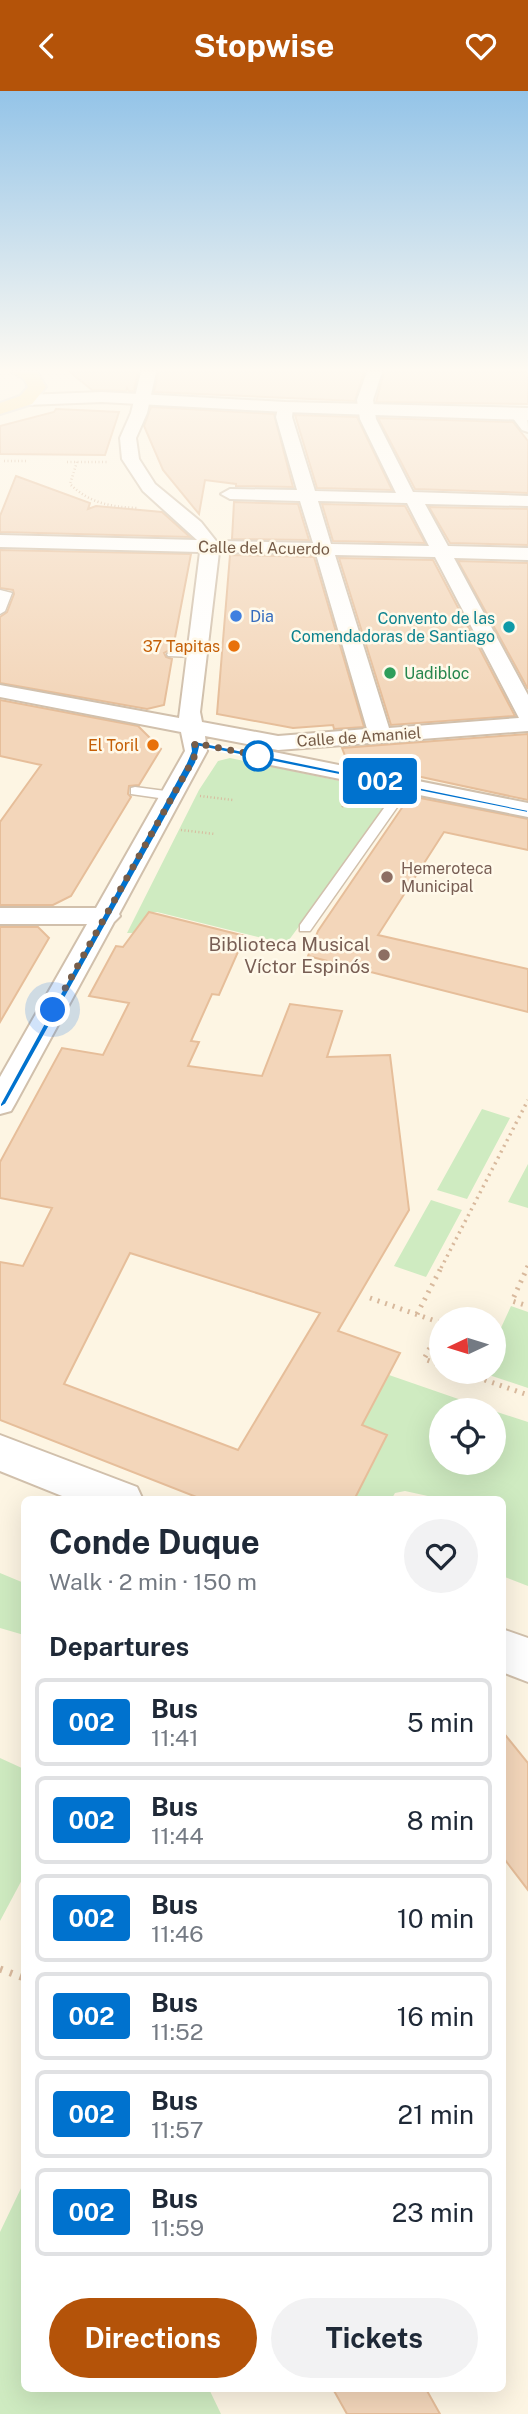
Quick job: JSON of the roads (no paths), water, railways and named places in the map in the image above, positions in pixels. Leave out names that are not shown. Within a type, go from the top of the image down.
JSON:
[{"type":"street","points":[[0,1104],[107,916],[186,796],[194,758],[189,712],[210,547],[202,531],[173,510],[145,480]]},
{"type":"street","points":[[304,480],[380,736]]},
{"type":"street","points":[[399,480],[406,495],[413,498],[528,715]]},
{"type":"street","points":[[230,494],[528,501]]},
{"type":"street","name":"Calle del Acuerdo","points":[[0,541],[528,554]]},
{"type":"street","points":[[0,691],[193,735],[289,752],[406,786],[528,810]]},
{"type":"street","name":"Calle de Amaniel","points":[[289,752],[380,736],[528,724]]},
{"type":"street","points":[[0,916],[107,916]]},
{"type":"street","points":[[0,1452],[111,1496]]},
{"type":"street","points":[[506,1652],[528,1660]]},
{"type":"street","points":[[506,1655],[528,1680]]},
{"type":"lane","points":[[0,593],[7,593],[0,611]]},
{"type":"lane","points":[[172,654],[195,654]]},
{"type":"lane","points":[[305,928],[406,786]]},
{"type":"lane","points":[[135,791],[186,796]]},
{"type":"place","name":"Dia","points":[[236,616]]},
{"type":"place","name":"Convento de las Comendadoras de Santiago","points":[[509,627]]},
{"type":"place","name":"37 Tapitas","points":[[234,646]]},
{"type":"place","name":"Uadibloc","points":[[390,673]]},
{"type":"place","name":"El Toril","points":[[153,745]]},
{"type":"place","name":"Hemeroteca Municipal","points":[[387,877]]},
{"type":"place","name":"Biblioteca Musical Víctor Espinós","points":[[384,955]]}]
